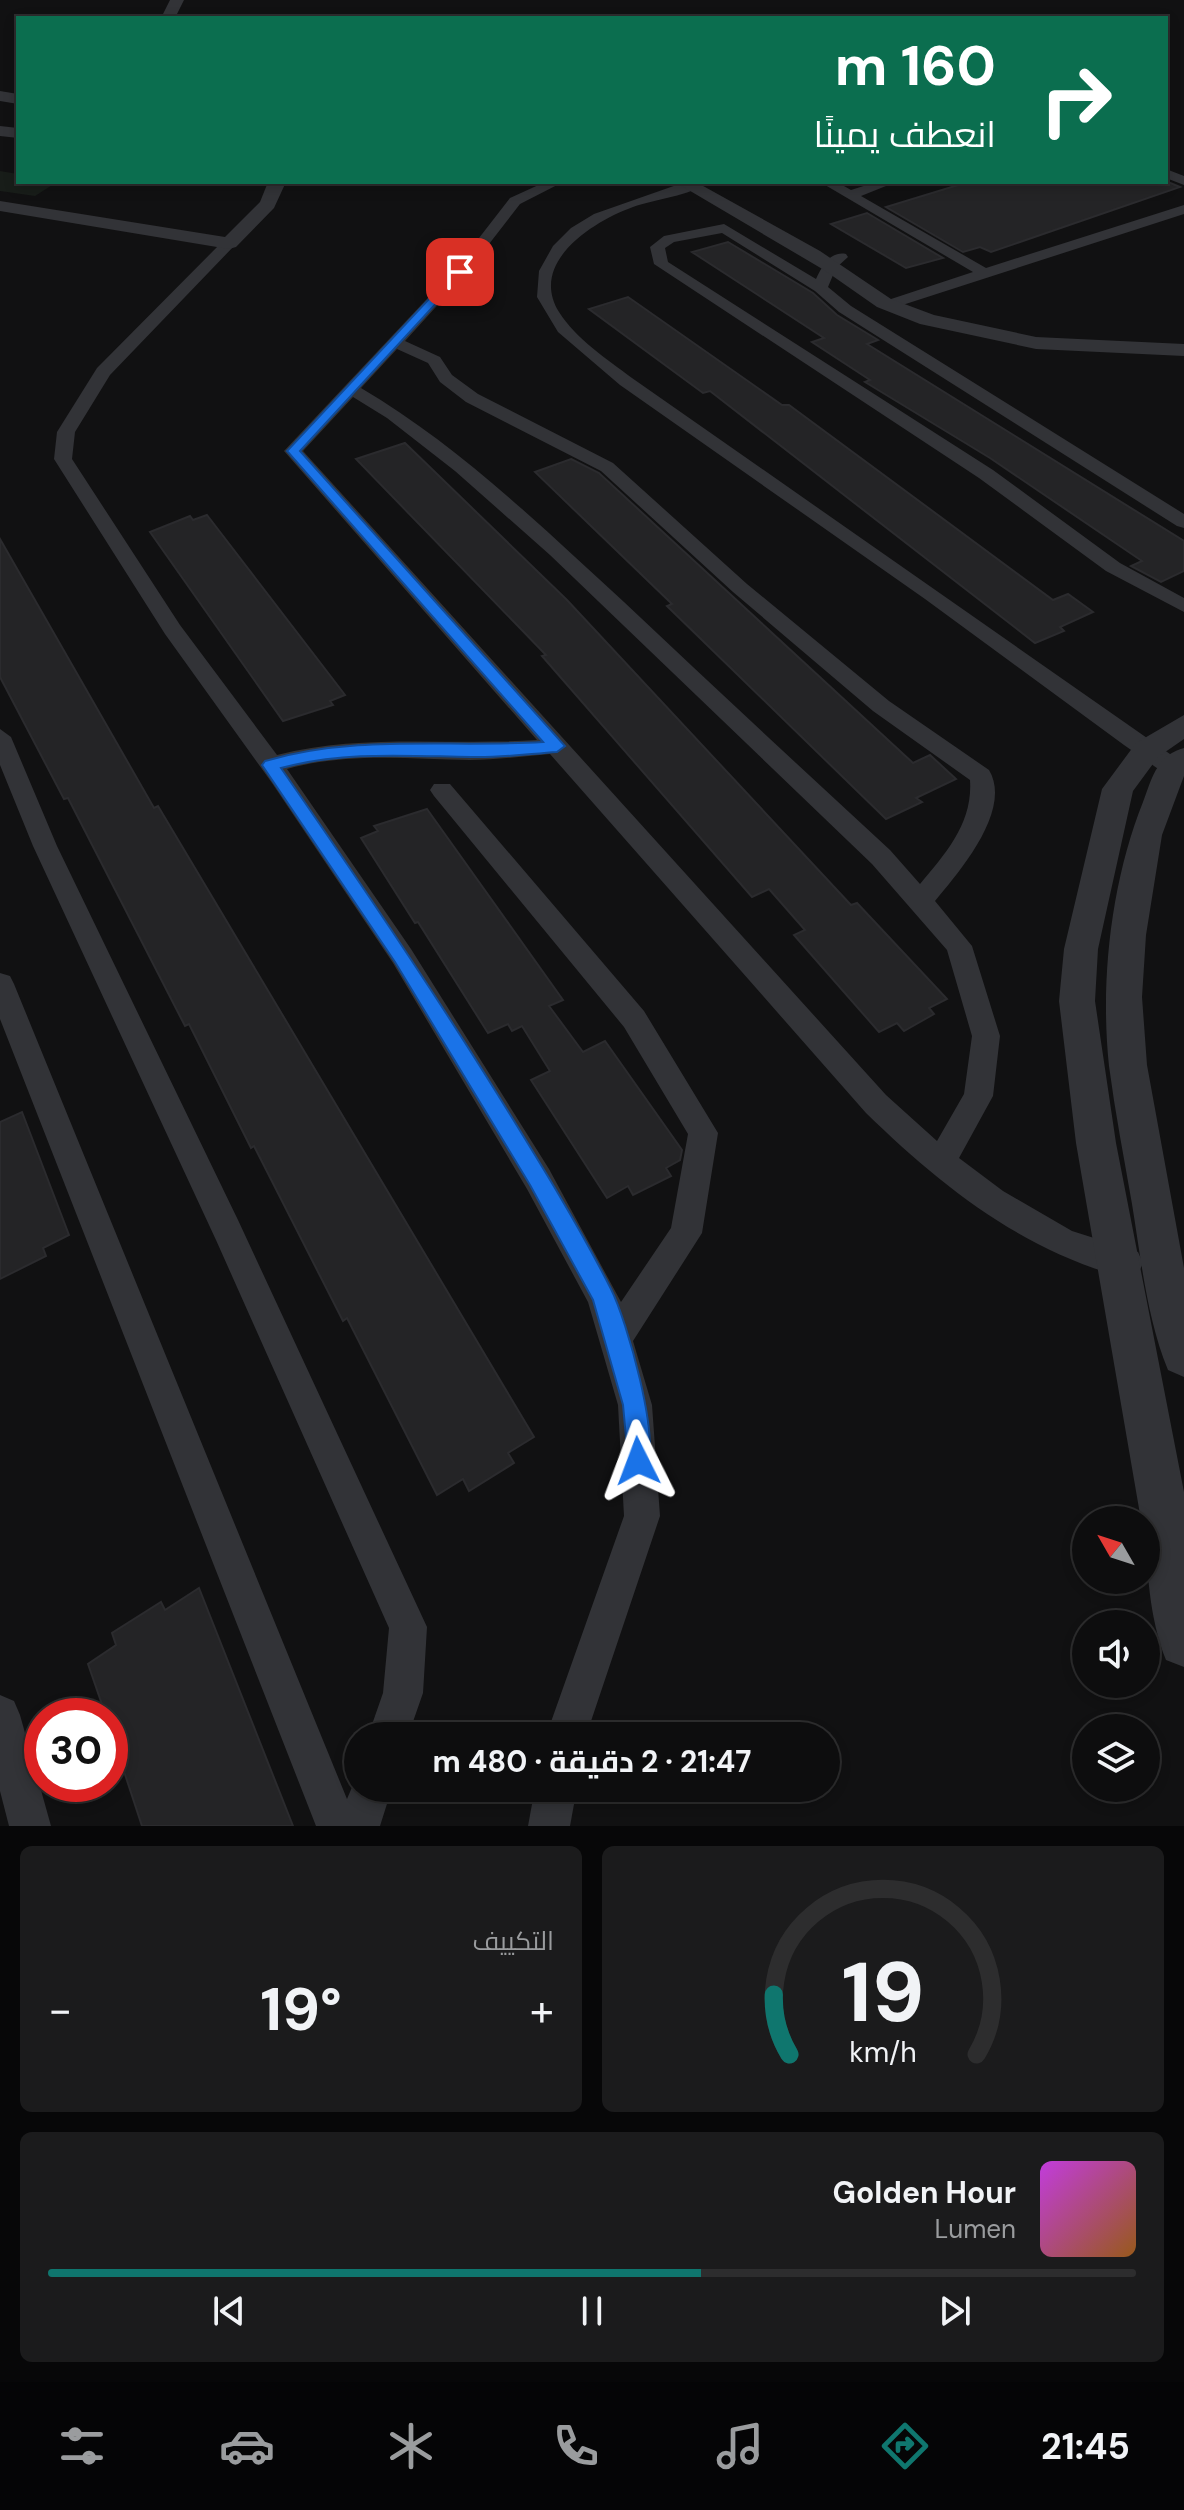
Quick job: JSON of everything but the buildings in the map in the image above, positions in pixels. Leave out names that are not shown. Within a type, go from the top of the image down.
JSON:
[{"type":"street","points":[[276,184],[268,204],[103,372],[66,432],[63,459],[172,629],[271,765],[402,956],[538,1179],[603,1297],[635,1405],[642,1516],[571,1722]]},
{"type":"street","points":[[552,184],[515,201],[460,272],[293,451],[876,1104],[918,1146],[1019,1219],[1117,1261],[1163,1268]]},
{"type":"street","points":[[688,184],[584,225],[565,241],[550,256],[545,296],[552,318],[625,381],[1168,758]]},
{"type":"street","points":[[692,184],[727,219],[845,309],[1184,522]]},
{"type":"street","points":[[713,184],[836,262],[887,305],[929,321],[1018,341],[1113,351],[1184,350]]},
{"type":"street","points":[[831,184],[986,274]]},
{"type":"street","points":[[850,195],[883,184]]},
{"type":"street","points":[[0,206],[229,243]]},
{"type":"street","points":[[887,305],[1184,209]]},
{"type":"street","points":[[1184,334],[1091,336],[984,323],[910,297],[836,262],[727,219],[669,239],[657,247],[661,264],[986,474],[1113,567],[1184,606]]},
{"type":"street","points":[[820,288],[836,262]]},
{"type":"street","points":[[395,342],[434,360],[446,378],[472,398],[607,467],[740,588],[881,706],[981,776],[986,797],[965,846],[920,901]]},
{"type":"street","points":[[351,389],[393,414],[461,467],[557,551],[881,857],[959,946],[986,1036],[978,1096],[941,1162]]},
{"type":"street","points":[[1184,725],[1168,758],[1146,835],[1129,935],[1124,997],[1128,1065],[1163,1268],[1184,1355]]},
{"type":"street","points":[[0,737],[45,846],[227,1230],[408,1627],[403,1693],[393,1722]]},
{"type":"street","points":[[271,765],[319,752],[396,748],[473,752],[557,746]]},
{"type":"street","points":[[1168,758],[1118,789],[1081,949],[1077,1001],[1082,1054],[1156,1464],[1184,1642]]},
{"type":"street","points":[[442,790],[634,1019],[703,1133],[686,1233],[615,1339]]},
{"type":"street","points":[[0,984],[337,1826]]},
{"type":"street","points":[[0,1715],[30,1826]]},
{"type":"street","points":[[359,1826],[367,1802]]},
{"type":"street","points":[[549,1826],[553,1802]]},
{"type":"shaded area","points":[[0,171],[16,174],[16,184],[54,184],[35,196],[0,191]]},
{"type":"route","points":[[460,272],[293,451],[557,746],[473,752],[396,748],[319,752],[271,765],[402,956],[538,1179],[603,1297],[635,1405],[638,1461]]}]
